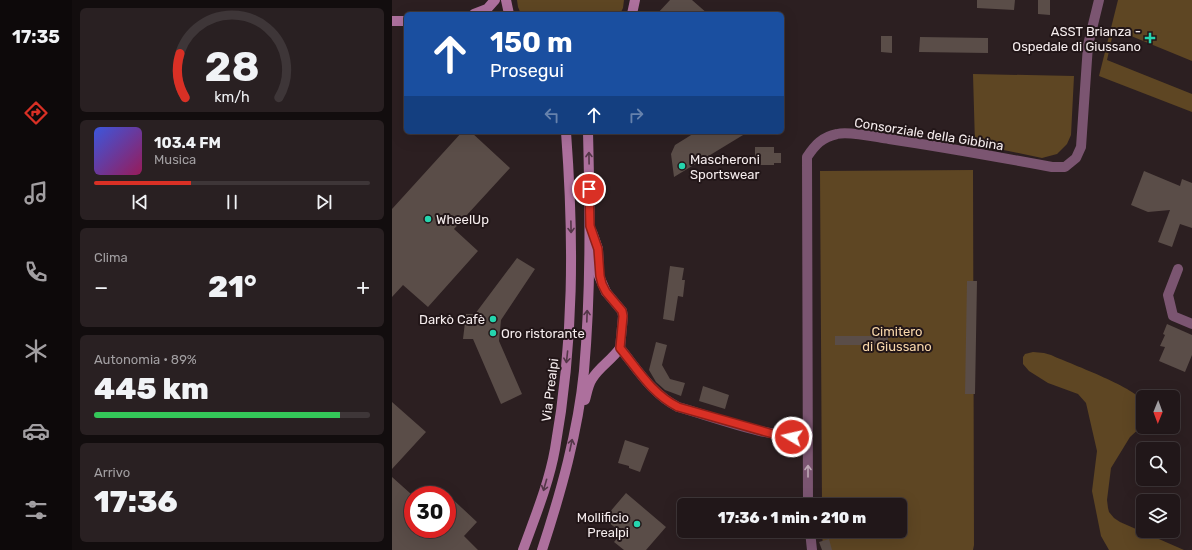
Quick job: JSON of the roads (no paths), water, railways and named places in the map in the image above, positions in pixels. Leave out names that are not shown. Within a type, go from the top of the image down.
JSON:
[{"type":"main road","points":[[479,12],[486,9],[494,0]]},
{"type":"main road","points":[[506,0],[509,12]]},
{"type":"main road","points":[[633,12],[636,0]]},
{"type":"main road","points":[[392,21],[404,22]]},
{"type":"main road","name":"Via Prealpi","points":[[523,550],[540,504],[555,450],[568,342],[572,270],[571,210],[566,134]]},
{"type":"main road","points":[[542,550],[564,479],[584,371],[590,226],[588,134]]},
{"type":"main road","points":[[590,226],[598,249],[600,276],[606,292]]},
{"type":"main road","points":[[575,426],[584,409],[591,380],[598,370],[616,354],[620,348]]},
{"type":"street","name":"Consorziale della Gibbina","points":[[808,437],[807,157],[814,146],[825,138],[838,134],[858,134],[1052,167],[1065,167],[1076,158],[1081,147],[1088,45],[1099,0]]},
{"type":"street","points":[[1178,269],[1168,295],[1173,316],[1192,324]]},
{"type":"street","points":[[606,292],[622,311],[623,316],[620,348],[643,378],[667,401],[678,407],[773,434],[792,437],[808,437],[808,498]]},
{"type":"street","points":[[811,538],[812,550]]},
{"type":"place","name":"ASST Brianza - Ospedale di Giussano","points":[[1150,38]]},
{"type":"place","name":"Mascheroni Sportswear","points":[[682,166]]},
{"type":"place","name":"WheelUp","points":[[428,219]]},
{"type":"place","name":"Darkò Cafè","points":[[493,319]]},
{"type":"place","name":"Oro ristorante","points":[[493,333]]},
{"type":"place","name":"Mollificio Prealpi","points":[[637,524]]},
{"type":"park label","name":"Cimitero di Giussano","points":[[897,338]]}]
